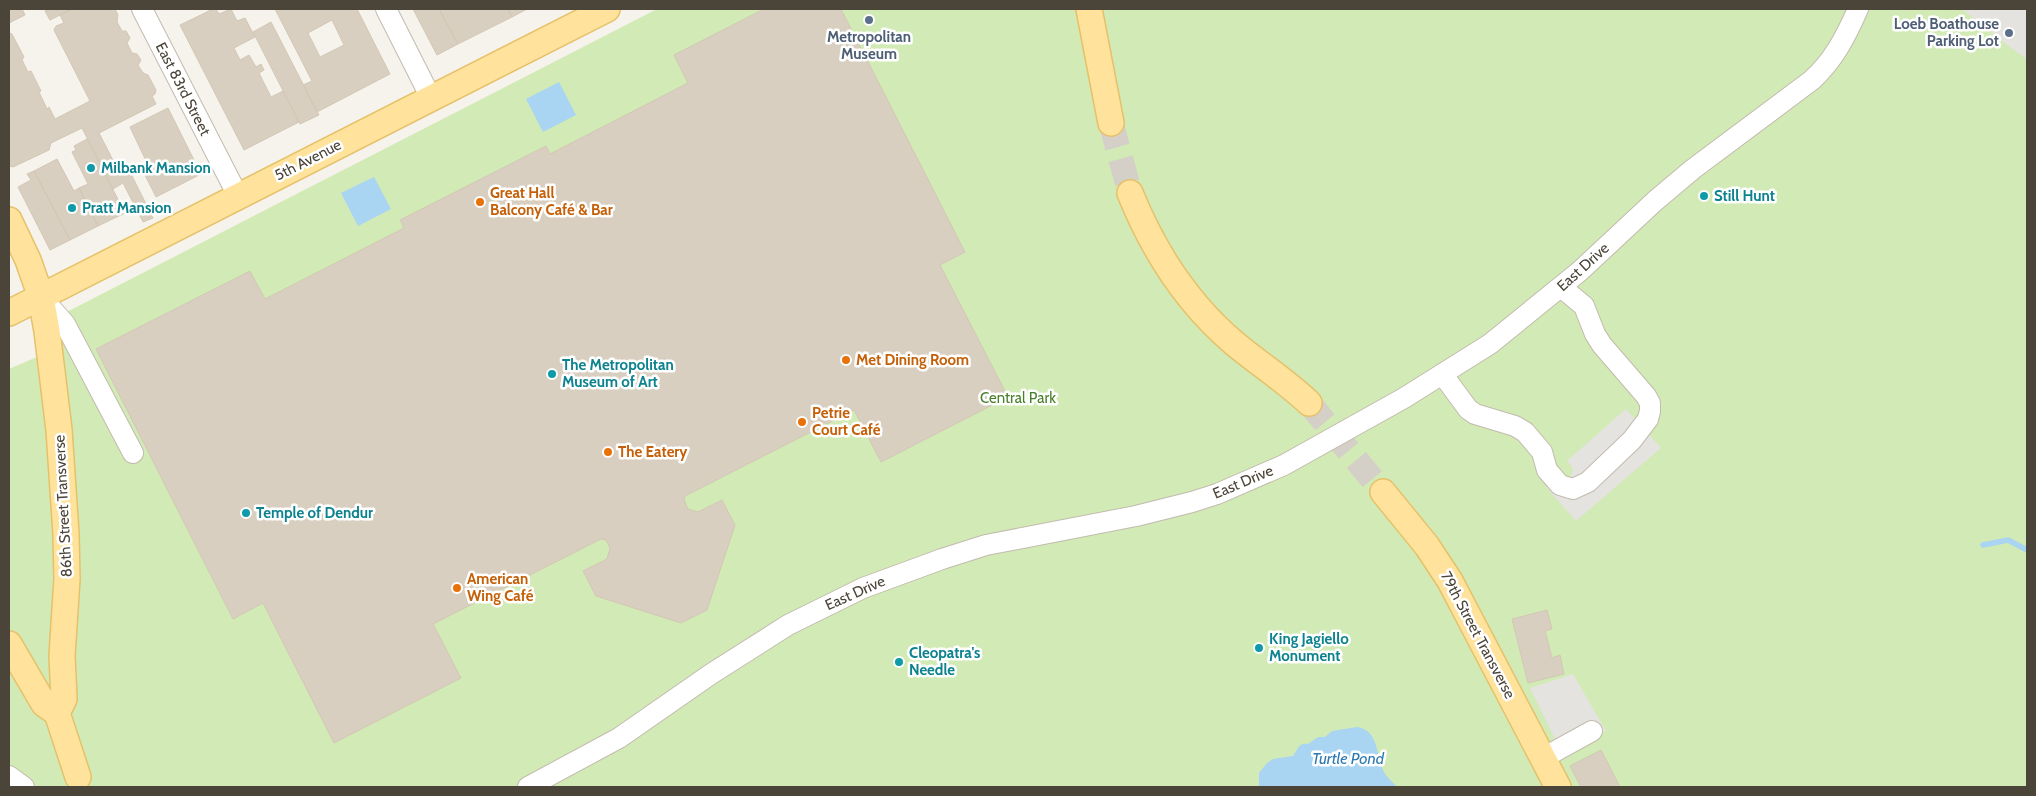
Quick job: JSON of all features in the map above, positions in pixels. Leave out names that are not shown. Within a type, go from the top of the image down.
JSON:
[{"type":"main road","name":"5th Avenue","points":[[9,313],[607,9]]},
{"type":"main road","points":[[1090,9],[1111,123]]},
{"type":"main road","points":[[1130,193],[1157,249],[1178,282],[1197,305],[1232,341],[1282,379],[1309,403]]},
{"type":"main road","name":"86th Street Transverse","points":[[9,220],[28,260],[41,297],[59,430],[66,534],[66,607],[62,656],[64,699],[57,713]]},
{"type":"main road","name":"79th Street Transverse","points":[[1383,492],[1427,546],[1450,581],[1558,787]]},
{"type":"main road","points":[[9,644],[44,704],[57,713],[78,777]]},
{"type":"street","name":"East 83rd Street","points":[[142,9],[238,196]]},
{"type":"street","points":[[386,9],[431,98]]},
{"type":"street","name":"East Drive","points":[[528,787],[618,738],[711,674],[788,625],[863,588],[942,559],[986,546],[1154,512],[1217,494],[1284,465],[1443,375],[1490,344],[1561,287],[1693,169],[1824,70],[1838,49],[1858,9]]},
{"type":"street","points":[[1443,375],[1464,404],[1475,414],[1514,426],[1525,432],[1542,452],[1547,470],[1560,485],[1573,489],[1588,482],[1632,440],[1648,420],[1650,403],[1602,345],[1595,334],[1584,306],[1561,287]]},
{"type":"street","points":[[41,297],[65,324],[134,453]]},
{"type":"street","points":[[1543,758],[1592,731]]},
{"type":"street","points":[[9,776],[24,787]]},
{"type":"green space","name":"Central Park","points":[[657,9],[2027,9],[2027,787],[9,787],[9,369],[60,347],[55,318]]},
{"type":"shaded area","name":"Loeb Boathouse Parking Lot","points":[[1962,9],[2027,9],[2027,59],[1999,39]]},
{"type":"shaded area","points":[[1626,409],[1661,448],[1576,521],[1546,487],[1558,475],[1567,479],[1571,477],[1573,469],[1567,461]]},
{"type":"shaded area","points":[[1573,674],[1606,731],[1577,745],[1569,732],[1555,739],[1530,688]]},
{"type":"water","points":[[559,82],[576,115],[543,132],[526,99]]},
{"type":"water","points":[[374,177],[391,209],[358,226],[341,193]]},
{"type":"water","name":"Turtle Pond","points":[[1357,727],[1364,729],[1373,738],[1381,766],[1397,787],[1259,787],[1259,773],[1273,759],[1293,756],[1301,745],[1308,744],[1318,737],[1325,737],[1332,731]]},
{"type":"building","points":[[22,9],[25,15],[9,23],[9,10]]},
{"type":"building","points":[[50,9],[72,9],[50,20],[45,11]]},
{"type":"building","points":[[72,9],[115,9],[118,15],[117,22],[122,31],[126,31],[130,38],[127,43],[132,53],[137,54],[141,60],[138,65],[143,73],[148,75],[156,90],[152,96],[156,104],[99,133],[116,166],[125,162],[153,218],[143,222],[123,183],[113,189],[82,128],[51,143],[49,150],[13,167],[9,166],[9,33],[12,34],[24,57],[22,60],[28,72],[31,71],[41,91],[39,92],[47,109],[49,107],[55,119],[90,101],[54,30],[56,26],[64,23],[60,15]]},
{"type":"building","points":[[216,9],[219,14],[231,9],[237,21],[245,18],[255,37],[234,48],[240,60],[249,55],[256,67],[261,64],[264,70],[259,73],[271,97],[283,91],[299,122],[244,150],[180,25]]},
{"type":"building","points":[[275,9],[357,9],[390,74],[317,112],[303,85],[312,81]],"holes":[[[332,20],[344,45],[320,57],[308,33]]]},
{"type":"building","points":[[413,9],[439,9],[458,44],[437,55]]},
{"type":"building","points":[[439,9],[508,9],[512,17],[458,44]]},
{"type":"building","points":[[508,9],[527,9],[512,17]]},
{"type":"building","name":"The Metropolitan Museum of Art","points":[[764,9],[841,9],[965,252],[940,265],[1008,397],[881,462],[854,410],[685,496],[684,500],[688,509],[698,512],[722,500],[735,525],[707,610],[681,623],[596,596],[583,571],[607,559],[610,548],[606,540],[601,539],[433,624],[461,678],[334,743],[263,603],[233,619],[96,349],[250,271],[265,299],[404,228],[400,220],[546,146],[550,154],[688,83],[674,55]]},
{"type":"building","points":[[271,22],[319,115],[300,124],[253,32]]},
{"type":"building","points":[[168,108],[201,174],[156,197],[141,167],[147,163],[130,127]]},
{"type":"building","name":"Milbank Mansion","points":[[87,139],[125,213],[98,226],[79,188],[88,184],[72,152],[76,150],[74,146]]},
{"type":"building","name":"Pratt Mansion","points":[[57,159],[74,191],[79,188],[98,226],[70,240],[34,171]]},
{"type":"building","points":[[34,171],[70,240],[50,250],[18,187],[31,180],[27,174]]},
{"type":"building","points":[[1547,610],[1552,629],[1545,631],[1552,658],[1560,655],[1564,674],[1528,683],[1512,619]]},
{"type":"building","points":[[1601,750],[1620,787],[1581,787],[1570,766]]},
{"type":"waterway","points":[[1983,545],[2008,540],[2027,550]]},
{"type":"tunnel","points":[[1111,123],[1130,193]]},
{"type":"tunnel","points":[[1309,403],[1383,492]]},
{"type":"place","name":"Metropolitan Museum","points":[[869,20]]},
{"type":"place","name":"Loeb Boathouse Parking Lot","points":[[2009,33]]},
{"type":"place","name":"Milbank Mansion","points":[[91,168]]},
{"type":"place","name":"Still Hunt","points":[[1704,196]]},
{"type":"place","name":"Great Hall Balcony Café & Bar","points":[[480,202]]},
{"type":"place","name":"Pratt Mansion","points":[[72,208]]},
{"type":"place","name":"Met Dining Room","points":[[846,360]]},
{"type":"place","name":"The Metropolitan Museum of Art","points":[[552,374]]},
{"type":"place","name":"Petrie Court Café","points":[[802,422]]},
{"type":"place","name":"The Eatery","points":[[608,452]]},
{"type":"place","name":"Temple of Dendur","points":[[246,513]]},
{"type":"place","name":"American Wing Café","points":[[457,588]]},
{"type":"place","name":"King Jagiello Monument","points":[[1259,648]]},
{"type":"place","name":"Cleopatra's Needle","points":[[899,662]]}]
